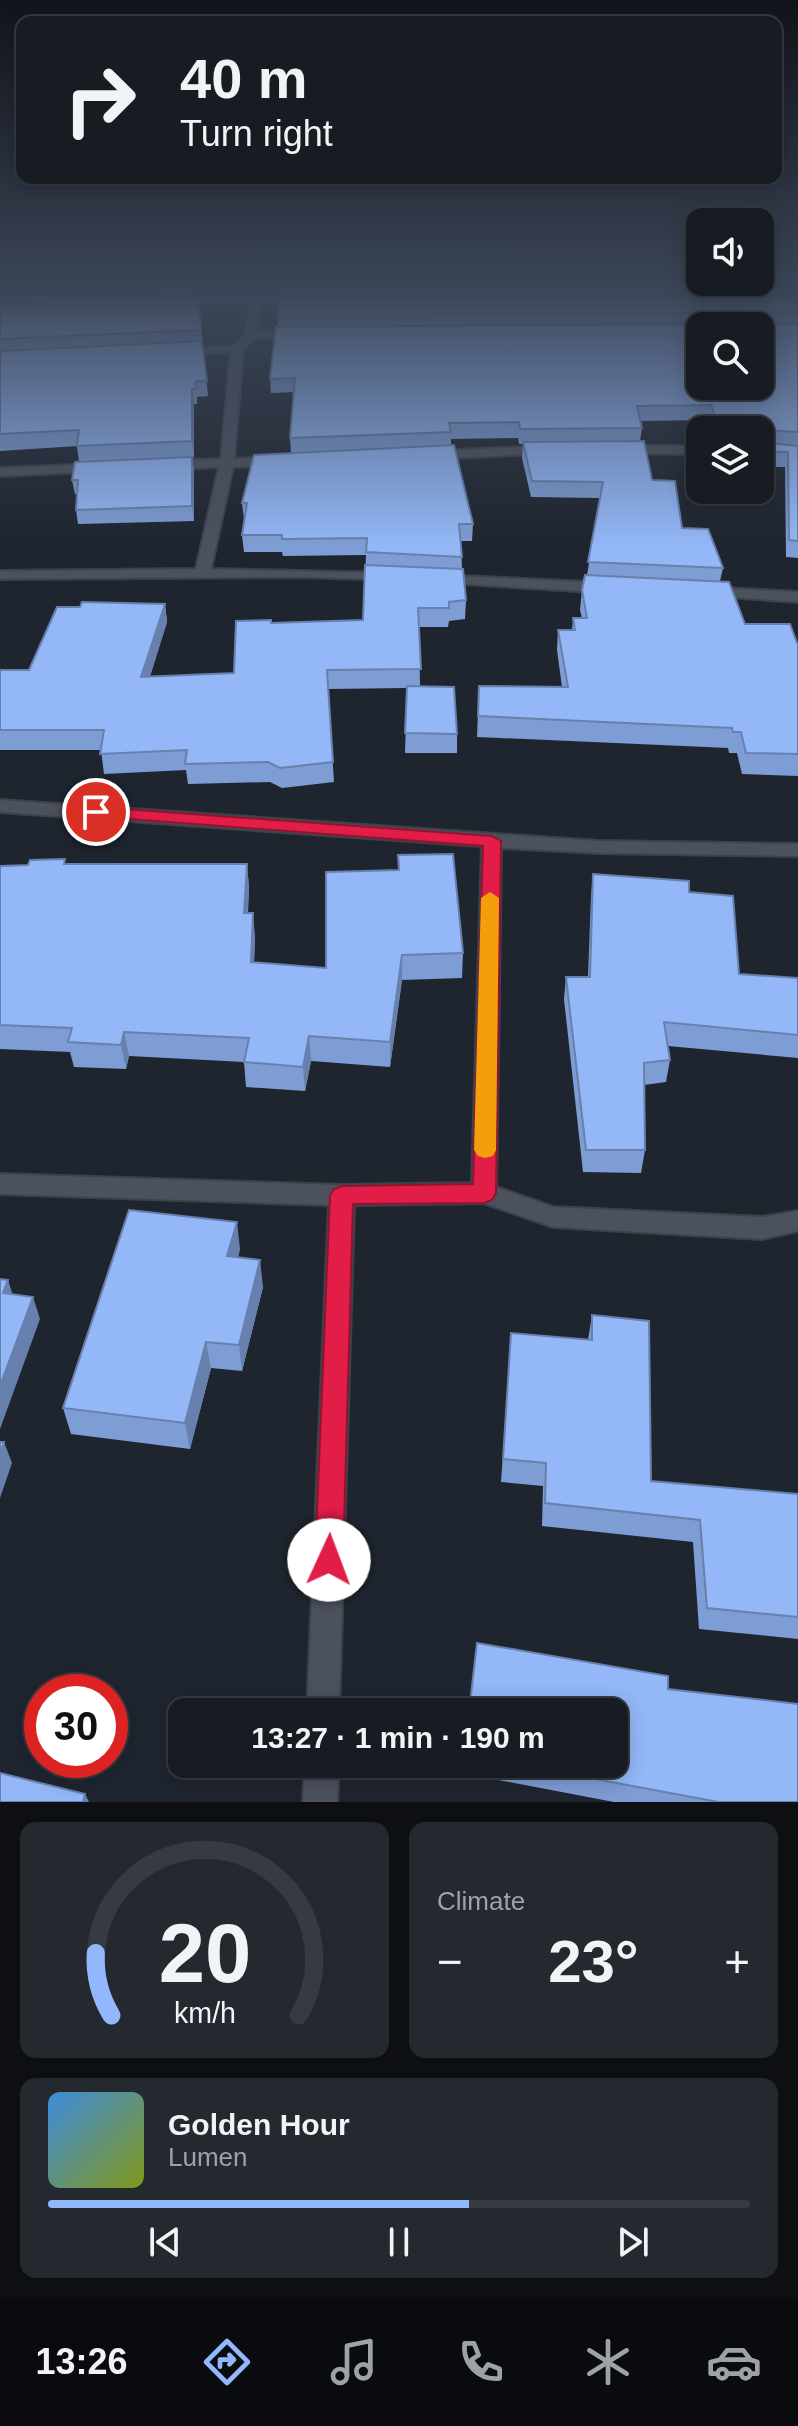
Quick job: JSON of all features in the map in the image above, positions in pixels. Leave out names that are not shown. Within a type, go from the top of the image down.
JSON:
[{"type":"street","points":[[203,573],[227,463],[234,378]]},
{"type":"street","points":[[410,456],[563,450]]},
{"type":"street","points":[[609,450],[686,450]]},
{"type":"street","points":[[151,466],[288,461]]},
{"type":"street","points":[[0,472],[121,467]]},
{"type":"street","points":[[0,575],[203,573],[407,577],[621,588]]},
{"type":"street","points":[[683,591],[798,597]]},
{"type":"street","points":[[0,806],[598,847],[798,850]]},
{"type":"street","points":[[484,1193],[492,841]]},
{"type":"street","points":[[0,1184],[342,1195],[484,1193],[553,1217],[762,1228],[798,1221]]},
{"type":"street","points":[[324,1698],[342,1195]]},
{"type":"street","points":[[320,1802],[321,1778]]},
{"type":"building","points":[[0,378],[207,378],[207,381],[196,381],[195,389],[192,389],[192,441],[77,446],[79,430],[0,434]]},
{"type":"building","points":[[295,378],[686,378],[686,400],[774,400],[774,378],[798,378],[798,432],[774,431],[774,416],[715,416],[711,405],[637,406],[642,428],[520,429],[519,422],[449,423],[451,432],[290,438]]},
{"type":"building","points":[[644,441],[652,480],[675,481],[682,528],[708,529],[723,568],[588,562],[603,482],[532,481],[523,442]]},
{"type":"building","points":[[774,443],[798,446],[798,541],[789,540],[788,452],[774,452]]},
{"type":"building","points":[[454,445],[473,524],[459,524],[462,557],[366,552],[367,538],[282,539],[282,535],[242,535],[247,503],[242,503],[254,455]]},
{"type":"building","points":[[192,457],[192,506],[76,510],[78,480],[72,480],[75,462]]},
{"type":"building","points":[[365,565],[463,569],[466,600],[449,602],[449,608],[418,608],[421,669],[327,670],[333,762],[280,768],[268,762],[185,764],[187,750],[100,754],[104,730],[0,730],[0,670],[29,670],[57,607],[80,607],[82,602],[165,604],[141,677],[234,673],[236,621],[363,620]]},
{"type":"building","points":[[585,575],[729,582],[745,624],[790,624],[798,643],[798,754],[746,753],[741,732],[733,732],[732,728],[478,716],[479,686],[568,687],[558,630],[575,630],[573,618],[587,618],[582,590]]},
{"type":"building","points":[[407,686],[454,687],[457,734],[405,733]]},
{"type":"building","points":[[453,854],[463,953],[402,955],[390,1042],[309,1036],[303,1067],[244,1062],[249,1038],[124,1032],[121,1045],[68,1042],[72,1028],[0,1025],[0,866],[28,865],[30,860],[65,859],[64,864],[247,864],[244,913],[253,913],[251,962],[326,968],[326,872],[399,870],[398,855]]},
{"type":"building","points":[[593,874],[689,881],[689,892],[733,896],[739,974],[798,978],[798,1035],[664,1022],[670,1060],[644,1063],[645,1150],[586,1150],[566,977],[590,977]]},
{"type":"building","points":[[129,1210],[237,1222],[227,1256],[260,1260],[239,1345],[206,1342],[185,1423],[63,1408]]},
{"type":"building","points":[[0,1279],[8,1280],[3,1293],[33,1297],[0,1386]]},
{"type":"building","points":[[592,1315],[649,1321],[651,1481],[798,1494],[798,1617],[707,1608],[700,1520],[545,1503],[546,1463],[503,1459],[511,1333],[592,1340]]},
{"type":"building","points":[[477,1643],[668,1676],[668,1689],[798,1704],[798,1802],[718,1802],[590,1778],[628,1778],[628,1698],[471,1698]]},
{"type":"building","points":[[0,1773],[85,1794],[83,1802],[0,1802]]},
{"type":"slow traffic","points":[[485,1150],[490,898]]},
{"type":"route","points":[[96,812],[492,841],[484,1193],[342,1195],[329,1560]]}]
